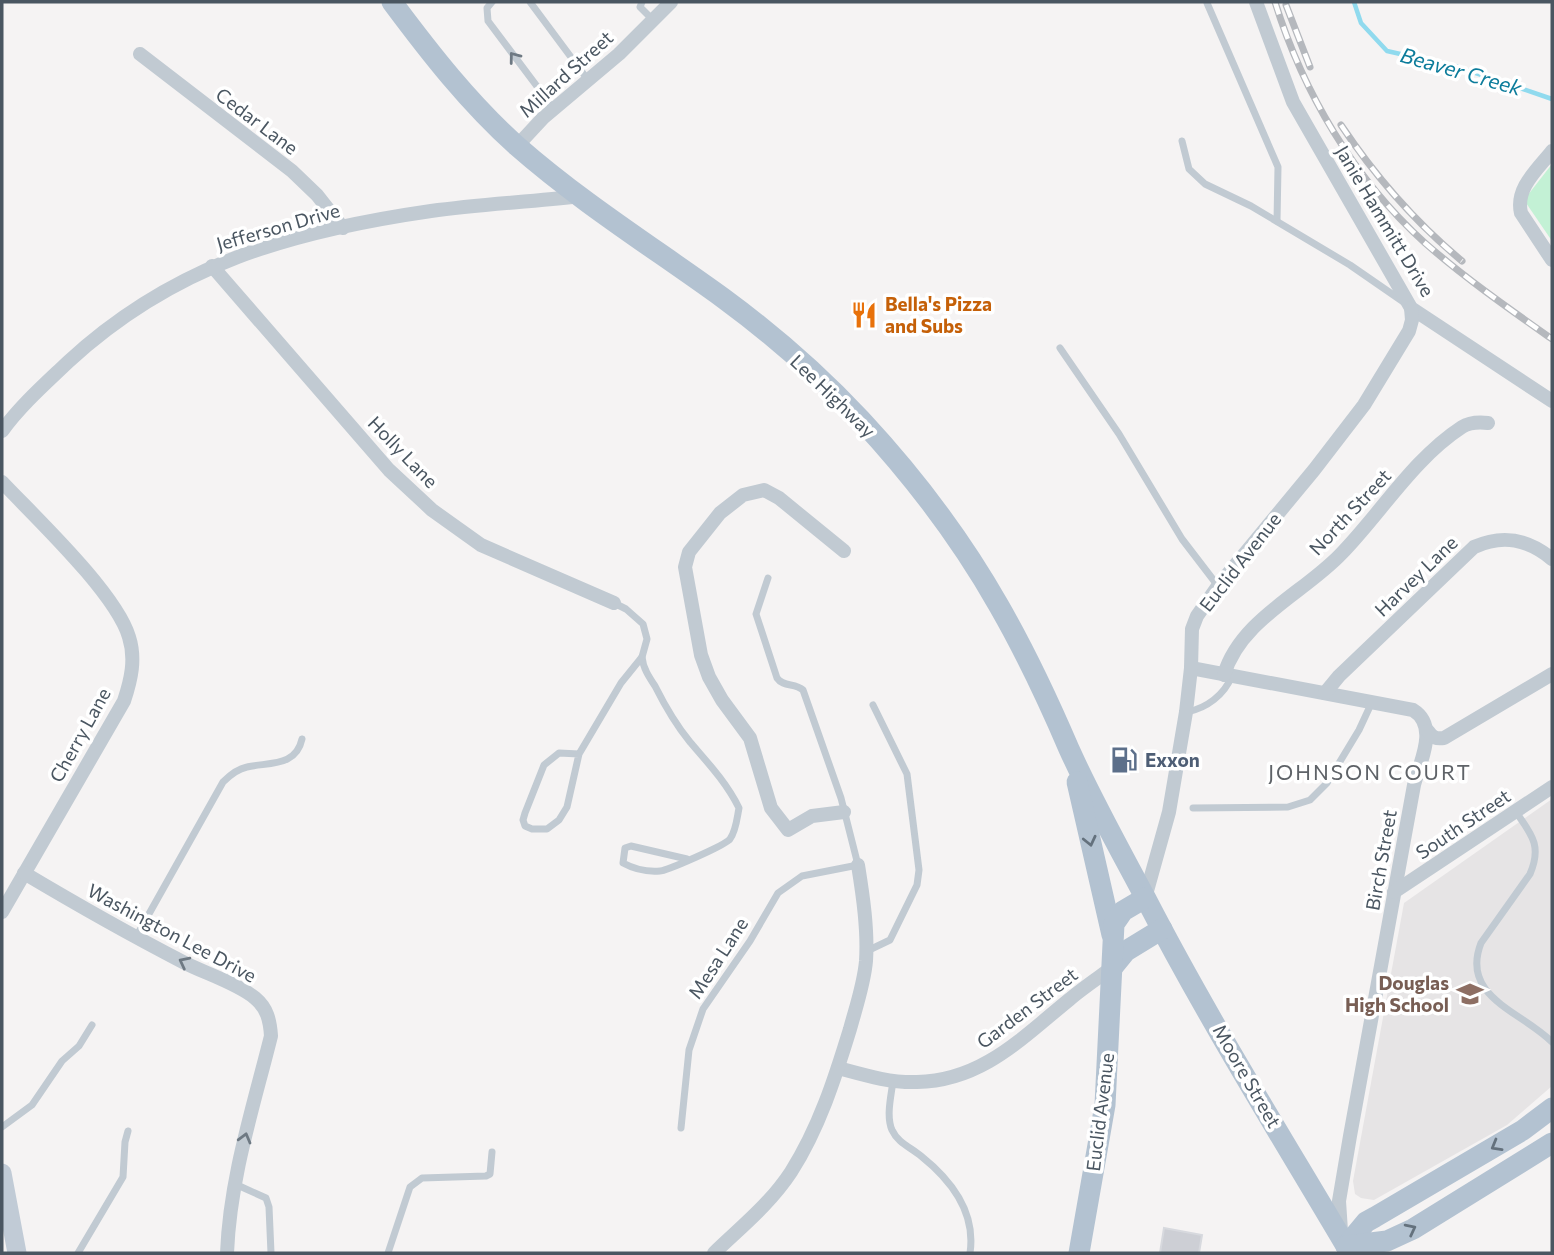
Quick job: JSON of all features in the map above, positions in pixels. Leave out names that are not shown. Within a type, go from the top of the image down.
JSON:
[{"type":"main road","name":"Lee Highway","points":[[392,2],[439,66],[470,102],[517,146],[580,196],[723,298],[819,379],[860,419],[961,545],[998,604],[1035,672],[1070,750],[1145,898]]},
{"type":"main road","name":"Euclid Avenue","points":[[1070,750],[1112,937],[1113,967],[1105,1105],[1079,1253]]},
{"type":"main road","name":"Moore Street","points":[[1145,898],[1345,1251]]},
{"type":"main road","points":[[1112,937],[1114,924],[1123,911],[1145,898]]},
{"type":"main road","points":[[1113,967],[1126,951],[1162,929]]},
{"type":"main road","points":[[1345,1251],[1366,1222],[1524,1130],[1552,1108]]},
{"type":"main road","points":[[1345,1251],[1387,1241],[1413,1229],[1552,1143]]},
{"type":"street","name":"Millard Street","points":[[517,146],[671,2]]},
{"type":"street","name":"Janie Hammitt Drive","points":[[1256,2],[1293,102],[1411,307],[1552,401]]},
{"type":"street","name":"Cedar Lane","points":[[140,54],[292,171],[317,195],[343,228]]},
{"type":"street","points":[[1552,151],[1524,186],[1519,205],[1521,213],[1552,260]]},
{"type":"street","name":"Jefferson Drive","points":[[2,431],[30,397],[93,339],[167,288],[212,266],[246,253],[343,228],[435,211],[580,196]]},
{"type":"street","name":"Holly Lane","points":[[212,266],[389,470],[432,510],[481,545],[614,603]]},
{"type":"street","name":"Euclid Avenue","points":[[1145,898],[1169,812],[1186,712],[1192,629],[1197,616],[1218,586],[1364,405],[1409,331],[1411,307]]},
{"type":"street","name":"North Street","points":[[1228,676],[1229,658],[1235,649],[1265,618],[1340,556],[1410,474],[1464,426],[1474,422],[1488,423]]},
{"type":"street","name":"Cherry Lane","points":[[2,482],[72,557],[118,615],[128,634],[132,659],[131,681],[124,701],[2,912]]},
{"type":"street","points":[[844,551],[779,498],[764,490],[743,495],[720,513],[692,546],[685,567],[701,655],[722,700],[750,737],[774,813],[788,830],[812,816],[844,812]]},
{"type":"street","name":"Harvey Lane","points":[[1325,693],[1339,676],[1474,547],[1501,538],[1515,539],[1535,547],[1552,559]]},
{"type":"street","points":[[1191,668],[1413,710],[1426,722],[1432,737],[1438,739],[1444,738],[1552,674]]},
{"type":"street","name":"Birch Street","points":[[1345,1251],[1339,1220],[1339,1201],[1414,785],[1428,731]]},
{"type":"street","name":"South Street","points":[[1394,892],[1552,787]]},
{"type":"street","points":[[714,1253],[745,1226],[791,1172],[811,1136],[838,1068],[860,993],[866,951],[865,914],[858,865]]},
{"type":"street","name":"Washington Lee Drive","points":[[24,873],[136,937],[249,994],[262,1004],[268,1015],[271,1036],[233,1183],[227,1253]]},
{"type":"street","name":"Garden Street","points":[[838,1068],[892,1081],[919,1082],[943,1080],[974,1070],[994,1061],[1113,967]]},
{"type":"street","points":[[2,1173],[17,1253]]},
{"type":"lane","points":[[530,2],[588,80]]},
{"type":"lane","points":[[1207,2],[1278,167],[1277,221]]},
{"type":"lane","points":[[487,4],[488,21],[554,109]]},
{"type":"lane","points":[[641,4],[653,20]]},
{"type":"lane","points":[[1182,141],[1189,169],[1205,184],[1277,221],[1350,265],[1411,307]]},
{"type":"lane","points":[[1060,348],[1119,434],[1182,539],[1218,586]]},
{"type":"lane","points":[[768,578],[756,614],[777,678],[783,684],[803,690],[844,812],[858,865]]},
{"type":"lane","points":[[614,603],[626,609],[643,624],[647,639],[642,657],[643,665],[665,706],[689,740],[714,768],[739,808],[731,839],[711,852],[687,859],[665,871],[651,872],[623,863],[625,848],[631,846],[687,859]]},
{"type":"lane","points":[[579,754],[559,753],[544,765],[523,820],[525,826],[547,830],[559,820],[567,807],[579,754],[587,745],[621,683],[642,657]]},
{"type":"lane","points":[[1186,712],[1198,710],[1225,691],[1228,676]]},
{"type":"lane","points":[[1193,808],[1288,807],[1310,800],[1327,783],[1359,730],[1372,702]]},
{"type":"lane","points":[[866,951],[890,940],[917,885],[919,870],[907,774],[873,705]]},
{"type":"lane","points":[[136,937],[223,782],[244,767],[284,762],[297,752],[302,739]]},
{"type":"lane","points":[[1516,811],[1533,838],[1535,861],[1530,874],[1480,943],[1476,954],[1476,974],[1490,996],[1534,1026],[1552,1042]]},
{"type":"lane","name":"Mesa Lane","points":[[681,1128],[689,1050],[703,1009],[750,941],[778,893],[802,876],[858,865]]},
{"type":"lane","points":[[2,1127],[32,1105],[62,1061],[79,1046],[92,1025]]},
{"type":"lane","points":[[892,1081],[889,1117],[891,1128],[896,1137],[937,1170],[954,1191],[972,1228],[971,1253]]},
{"type":"lane","points":[[78,1253],[123,1177],[128,1131]]},
{"type":"lane","points":[[388,1253],[407,1195],[414,1182],[422,1178],[486,1175],[491,1169],[492,1153]]},
{"type":"lane","points":[[233,1183],[266,1198],[270,1207],[271,1253]]},
{"type":"shaded area","name":"Douglas High School","points":[[1552,799],[1552,1086],[1507,1125],[1374,1200],[1361,1198],[1355,1194],[1353,1181],[1404,903]]},
{"type":"green space","points":[[1552,164],[1552,241],[1524,200]]},
{"type":"building","points":[[1164,1228],[1202,1235],[1199,1253],[1160,1253]]},
{"type":"waterway","name":"Beaver Creek","points":[[1354,2],[1361,23],[1387,51],[1458,67],[1552,99]]},
{"type":"railway","points":[[1275,2],[1300,69],[1316,101],[1334,132],[1376,191],[1399,218],[1440,256],[1552,339]]},
{"type":"railway","points":[[1286,5],[1310,67]]},
{"type":"railway","points":[[1341,125],[1397,198],[1462,261]]},
{"type":"place","name":"Bella's Pizza and Subs","points":[[864,315]]},
{"type":"place","name":"Exxon","points":[[1124,760]]},
{"type":"place","name":"Douglas High School","points":[[1470,994]]},
{"type":"district","name":"JOHNSON COURT","points":[[1370,773]]}]
